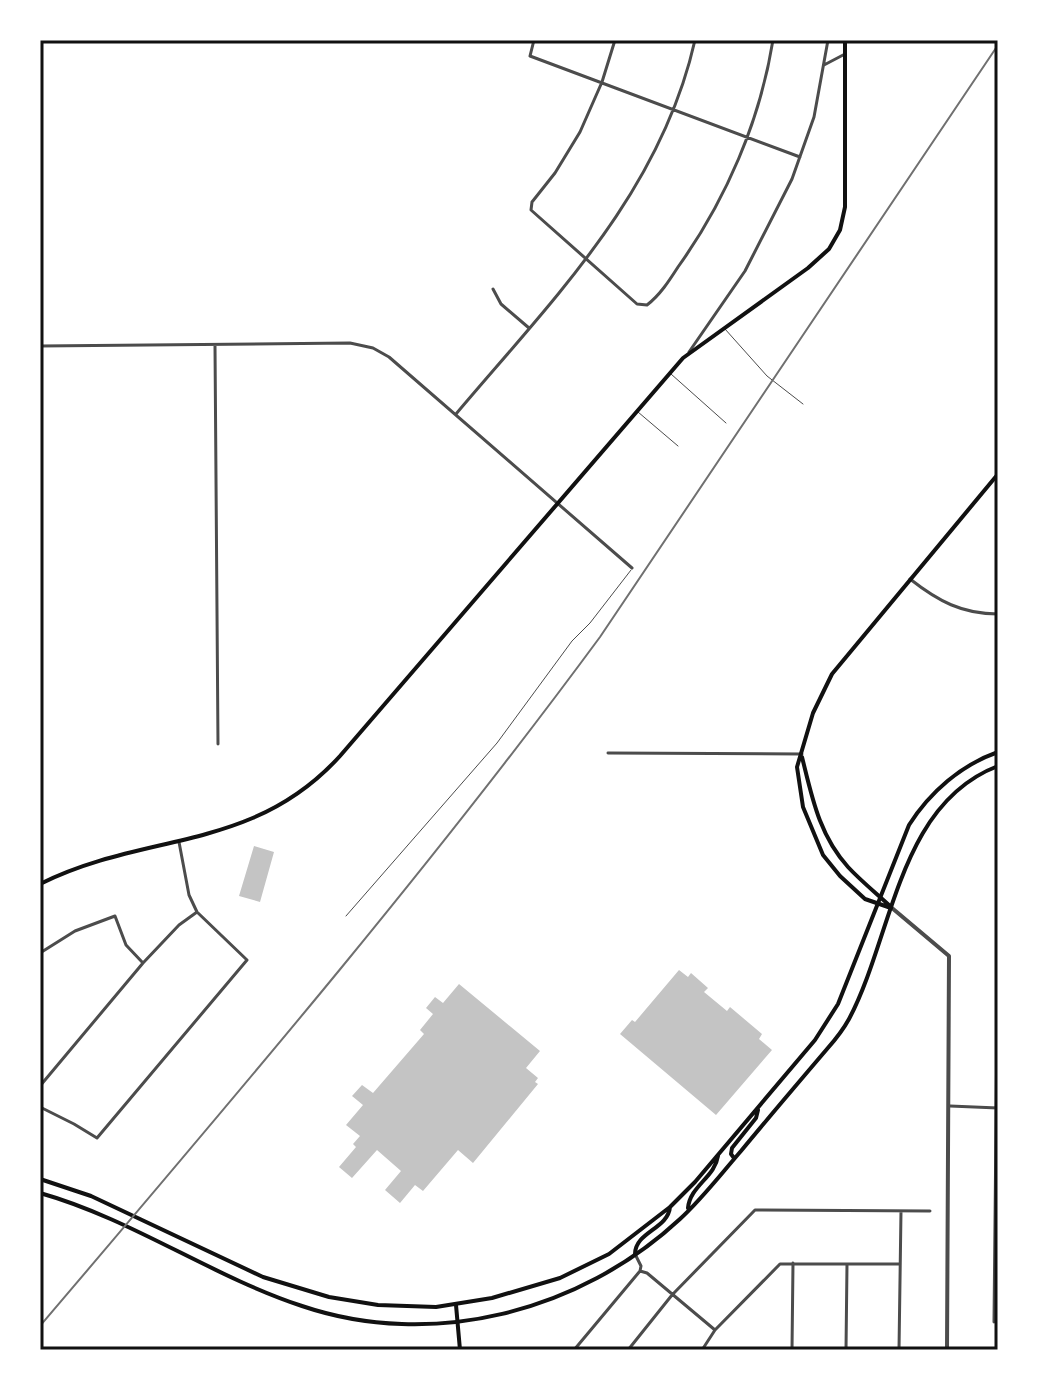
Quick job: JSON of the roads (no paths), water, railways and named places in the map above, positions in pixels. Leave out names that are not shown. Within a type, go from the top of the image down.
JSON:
[{"type":"main road","points":[[40,884],[82,866],[248,822],[285,803],[315,781],[687,355],[829,249],[840,230],[846,194],[845,40]]},
{"type":"main road","points":[[892,908],[865,899],[833,869],[816,842],[803,807],[797,767],[813,713],[832,674],[998,474]]},
{"type":"main road","points":[[40,1179],[104,1202],[286,1286],[340,1299],[412,1307],[456,1305],[532,1288],[580,1269],[628,1241],[670,1207],[815,1040],[832,1016],[903,836],[922,805],[951,778],[998,752]]},
{"type":"main road","points":[[802,754],[806,781],[821,827],[849,868],[892,908]]},
{"type":"main road","points":[[40,1193],[96,1211],[281,1299],[337,1315],[414,1325],[458,1322],[496,1316],[552,1299],[596,1279],[635,1254],[688,1211],[847,1023],[917,843],[934,813],[960,788],[998,766]]},
{"type":"main road","points":[[734,1158],[732,1148],[756,1118],[758,1107]]},
{"type":"main road","points":[[688,1211],[689,1197],[717,1165],[718,1155]]},
{"type":"main road","points":[[635,1254],[637,1242],[667,1218],[670,1207]]},
{"type":"main road","points":[[456,1305],[460,1350]]},
{"type":"street","points":[[534,40],[530,56],[801,158]]},
{"type":"street","points":[[615,40],[602,82],[580,132],[555,173],[532,202],[531,210],[637,304],[647,305],[657,297],[705,227],[722,195],[747,136],[767,75],[773,40]]},
{"type":"street","points":[[456,414],[587,259],[632,196],[675,110],[695,40]]},
{"type":"street","points":[[687,355],[745,271],[801,158],[814,117],[828,40]]},
{"type":"street","points":[[824,65],[845,54]]},
{"type":"street","points":[[493,289],[501,304],[529,328]]},
{"type":"street","points":[[40,346],[362,345],[389,357],[632,568]]},
{"type":"street","points":[[215,346],[218,744]]},
{"type":"street","points":[[910,579],[952,607],[998,614]]},
{"type":"street","points":[[608,753],[802,754]]},
{"type":"street","points":[[40,1107],[97,1138],[247,960],[197,912],[189,895],[179,842]]},
{"type":"street","points":[[892,908],[949,956],[947,1350]]},
{"type":"street","points":[[40,1086],[143,963],[179,925],[197,912]]},
{"type":"street","points":[[40,953],[75,931],[115,916],[126,945],[143,963]]},
{"type":"street","points":[[994,1322],[998,926]]},
{"type":"street","points":[[950,1106],[997,1108]]},
{"type":"street","points":[[628,1350],[672,1295],[755,1210],[930,1211]]},
{"type":"street","points":[[899,1350],[901,1211]]},
{"type":"street","points":[[574,1350],[640,1271],[635,1254]]},
{"type":"street","points":[[702,1350],[715,1330],[775,1267],[793,1263],[900,1264]]},
{"type":"street","points":[[792,1350],[793,1263]]},
{"type":"street","points":[[846,1350],[847,1264]]},
{"type":"street","points":[[640,1271],[647,1273],[715,1330]]},
{"type":"lane","points":[[723,327],[767,376],[803,404]]},
{"type":"lane","points":[[670,373],[726,423]]},
{"type":"lane","points":[[637,412],[678,446]]},
{"type":"lane","points":[[346,916],[497,743],[572,641],[590,623],[632,568]]},
{"type":"railway","points":[[40,1326],[396,900],[600,637],[998,45]]}]
